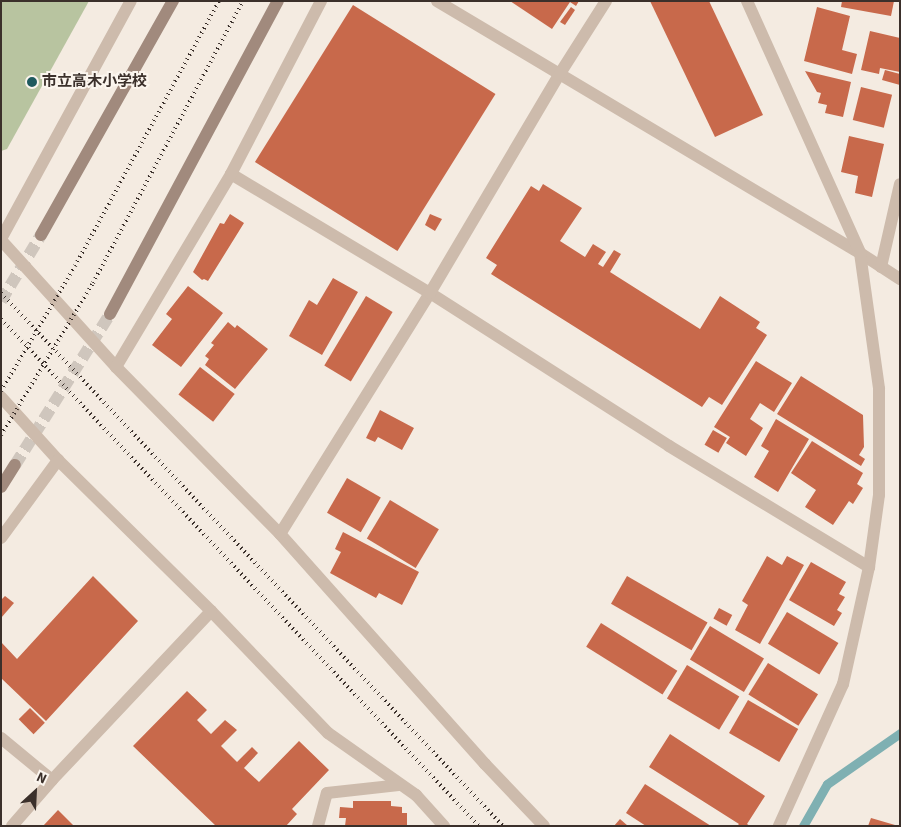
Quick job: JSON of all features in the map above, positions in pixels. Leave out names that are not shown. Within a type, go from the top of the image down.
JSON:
[{"type":"street","points":[[130,1],[1,239],[116,366],[280,534],[485,764],[544,826]]},
{"type":"street","points":[[41,235],[173,1]]},
{"type":"street","points":[[110,314],[278,1]]},
{"type":"street","points":[[116,366],[231,174],[320,1]]},
{"type":"street","points":[[437,1],[860,253],[900,279]]},
{"type":"street","points":[[280,534],[430,293],[559,75],[606,1]]},
{"type":"street","points":[[747,1],[860,253],[879,389],[879,495],[869,567],[842,684],[779,826]]},
{"type":"street","points":[[231,174],[430,293],[669,446],[869,567]]},
{"type":"street","points":[[881,266],[900,184]]},
{"type":"street","points":[[1,398],[58,460],[211,610],[328,732],[399,785],[416,795],[444,826]]},
{"type":"street","points":[[1,538],[58,460]]},
{"type":"street","points":[[1,487],[15,465]]},
{"type":"street","points":[[12,826],[52,780],[211,610]]},
{"type":"street","points":[[1,738],[52,780]]},
{"type":"street","points":[[318,826],[327,793],[399,785]]},
{"type":"green space","name":"市立高木小学校","points":[[1,1],[89,1],[7,149],[1,151]]},
{"type":"building","points":[[510,1],[579,1],[576,6],[570,2],[552,29]]},
{"type":"building","points":[[650,1],[709,1],[763,115],[715,137]]},
{"type":"building","points":[[842,1],[894,1],[891,16],[841,7]]},
{"type":"building","points":[[353,5],[495,94],[397,251],[255,162]]},
{"type":"building","points":[[571,7],[575,10],[565,25],[560,22]]},
{"type":"building","points":[[817,7],[850,16],[842,50],[857,54],[852,74],[804,61]]},
{"type":"building","points":[[870,31],[900,38],[900,72],[880,68],[879,74],[861,70]]},
{"type":"building","points":[[885,70],[900,74],[900,85],[882,80]]},
{"type":"building","points":[[805,71],[851,82],[843,117],[825,113],[827,105],[818,103],[821,93],[817,92]]},
{"type":"building","points":[[861,87],[892,95],[884,128],[853,120]]},
{"type":"building","points":[[849,136],[884,144],[872,197],[855,193],[858,176],[841,172]]},
{"type":"building","points":[[543,184],[582,208],[560,241],[585,257],[593,244],[606,252],[598,264],[603,267],[614,250],[621,254],[610,272],[700,329],[720,296],[760,322],[756,328],[767,335],[722,405],[709,397],[702,407],[491,274],[497,265],[486,258],[531,186],[539,191]]},
{"type":"building","points":[[230,214],[244,223],[208,281],[202,280],[193,272],[220,223],[224,224]]},
{"type":"building","points":[[430,214],[442,219],[435,231],[425,225]]},
{"type":"building","points":[[333,278],[358,292],[322,355],[289,336],[309,300],[317,305]]},
{"type":"building","points":[[188,286],[223,313],[181,367],[152,345],[172,319],[166,314]]},
{"type":"building","points":[[366,296],[393,312],[351,381],[324,365]]},
{"type":"building","points":[[228,322],[235,328],[237,325],[268,349],[235,389],[205,365],[209,359],[205,356],[214,345],[211,343]]},
{"type":"building","points":[[756,361],[792,383],[774,412],[760,403],[750,419],[763,428],[746,456],[726,443],[730,437],[714,427]]},
{"type":"building","points":[[200,367],[235,394],[213,422],[178,395]]},
{"type":"building","points":[[801,376],[863,415],[864,447],[859,455],[865,459],[861,466],[777,414]]},
{"type":"building","points":[[380,410],[414,428],[402,450],[378,437],[375,442],[366,438]]},
{"type":"building","points":[[776,419],[809,439],[778,492],[754,477],[769,451],[761,446]]},
{"type":"building","points":[[713,430],[727,438],[718,453],[704,445]]},
{"type":"building","points":[[812,441],[863,473],[857,484],[863,488],[853,504],[849,501],[833,525],[805,507],[816,490],[791,473]]},
{"type":"building","points":[[347,478],[381,498],[361,532],[327,513]]},
{"type":"building","points":[[390,500],[439,529],[416,568],[367,539]]},
{"type":"building","points":[[343,532],[419,572],[402,605],[379,593],[376,598],[330,573],[341,552],[335,549]]},
{"type":"building","points":[[767,556],[782,565],[787,556],[804,565],[760,644],[735,630],[748,605],[742,601]]},
{"type":"building","points":[[811,562],[846,582],[839,594],[845,597],[837,610],[842,613],[834,626],[789,600]]},
{"type":"building","points":[[93,576],[138,621],[46,721],[1,678],[1,642],[17,659]]},
{"type":"building","points":[[627,576],[708,622],[692,650],[611,604]]},
{"type":"building","points":[[5,596],[14,603],[1,618],[1,600]]},
{"type":"building","points":[[719,608],[732,615],[727,626],[713,619]]},
{"type":"building","points":[[787,612],[838,643],[819,675],[768,644]]},
{"type":"building","points":[[601,623],[677,671],[662,694],[586,647]]},
{"type":"building","points":[[710,626],[764,658],[744,692],[690,659]]},
{"type":"building","points":[[768,663],[818,694],[798,726],[748,694]]},
{"type":"building","points":[[687,665],[739,696],[719,730],[667,698]]},
{"type":"building","points":[[187,691],[207,710],[197,720],[211,734],[225,720],[237,730],[221,746],[237,762],[252,747],[258,753],[244,768],[259,782],[299,741],[329,770],[292,809],[297,814],[286,826],[216,826],[133,746]]},
{"type":"building","points":[[748,700],[798,729],[779,762],[729,733]]},
{"type":"building","points":[[30,708],[45,723],[34,734],[19,719]]},
{"type":"building","points":[[670,734],[765,796],[747,824],[750,826],[737,826],[739,824],[649,767]]},
{"type":"building","points":[[645,784],[711,826],[646,826],[626,813]]},
{"type":"building","points":[[353,801],[391,801],[391,806],[402,807],[402,813],[407,813],[407,826],[345,826],[346,818],[339,818],[340,807],[353,808]]},
{"type":"building","points":[[58,810],[74,826],[43,826]]},
{"type":"building","points":[[871,818],[895,825],[895,826],[868,826]]},
{"type":"building","points":[[620,819],[628,826],[614,826]]},
{"type":"waterway","points":[[803,826],[827,784],[900,733]]},
{"type":"tunnel","points":[[1,301],[41,235]]},
{"type":"tunnel","points":[[15,465],[110,314]]},
{"type":"railway","points":[[1,391],[75,266],[219,1]]},
{"type":"railway","points":[[1,435],[93,283],[243,1]]},
{"type":"railway","points":[[1,293],[503,826]]},
{"type":"railway","points":[[1,319],[479,826]]},
{"type":"place","name":"市立高木小学校","points":[[32,82]]}]
